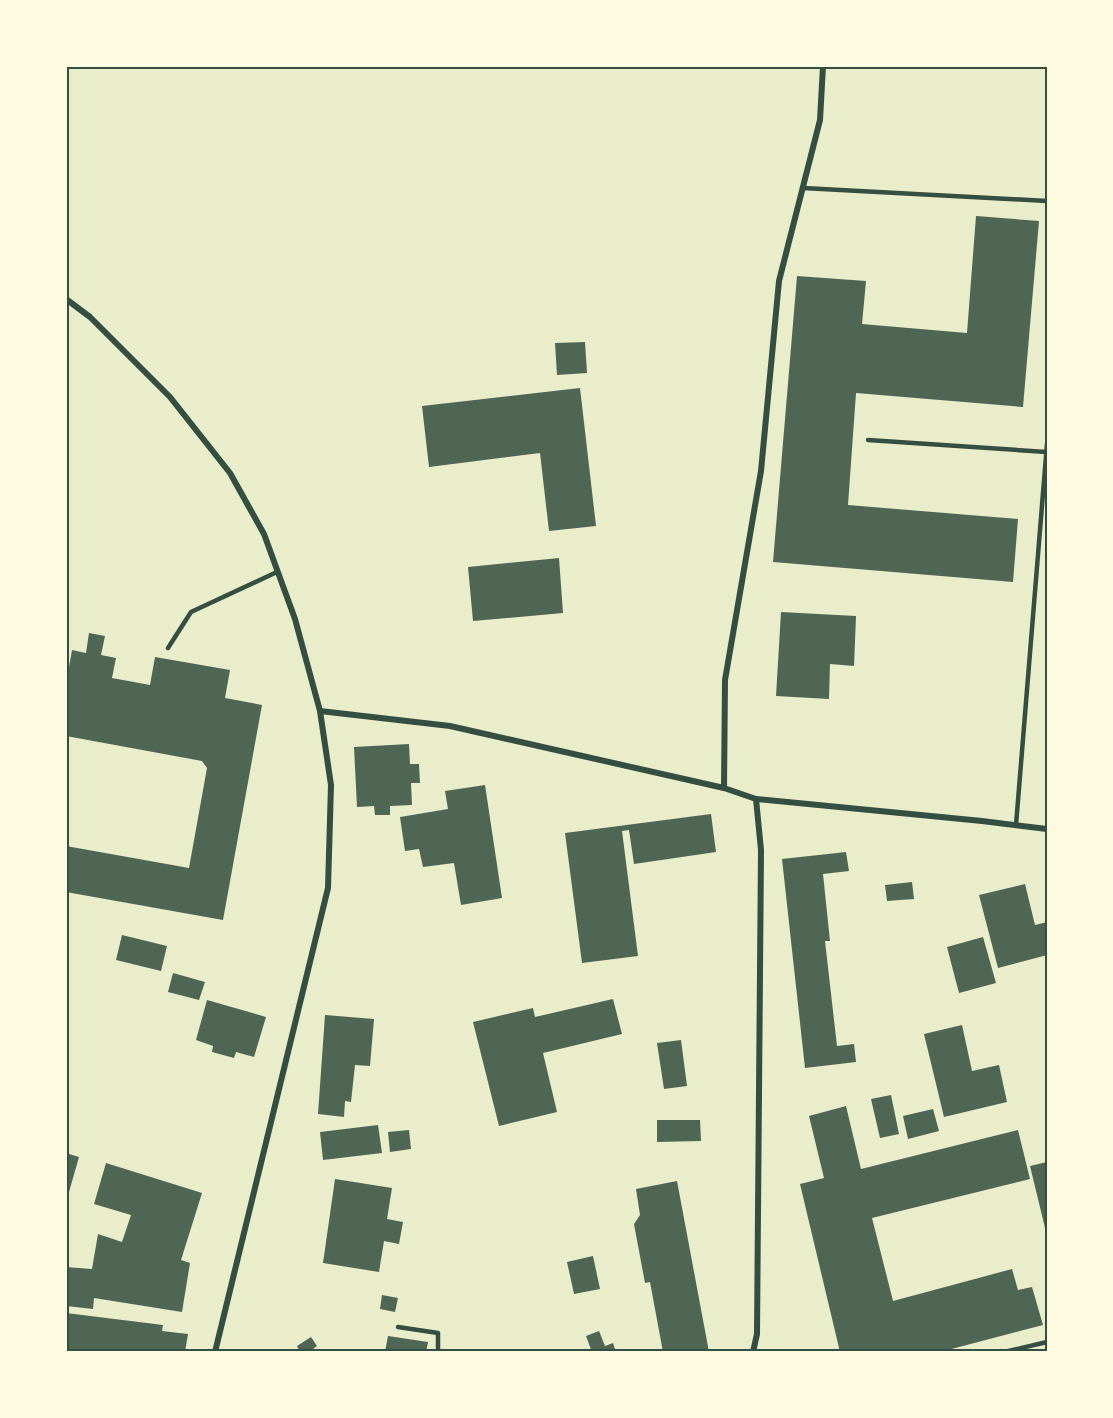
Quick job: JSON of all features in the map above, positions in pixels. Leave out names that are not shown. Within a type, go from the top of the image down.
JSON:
[{"type":"street","points":[[724,788],[725,680],[761,471],[779,281],[820,120],[823,66]]},
{"type":"street","points":[[66,299],[90,316],[170,397],[230,473],[264,534],[295,619],[320,711],[331,785],[328,888],[215,1352]]},
{"type":"street","points":[[320,711],[450,726],[724,788],[756,799],[1047,829]]},
{"type":"street","points":[[753,1352],[757,1334],[761,850],[756,799]]},
{"type":"lane","points":[[803,188],[1047,201]]},
{"type":"lane","points":[[868,440],[1046,452]]},
{"type":"lane","points":[[1016,825],[1047,444]]},
{"type":"lane","points":[[168,648],[191,612],[277,572]]},
{"type":"lane","points":[[398,1327],[438,1333],[438,1352]]},
{"type":"lane","points":[[1004,1352],[1047,1342]]},
{"type":"building","points":[[976,216],[1039,221],[1023,407],[856,393],[848,505],[1018,519],[1013,582],[773,562],[797,276],[866,281],[862,324],[967,333]]},
{"type":"building","points":[[585,342],[587,373],[557,375],[555,343]]},
{"type":"building","points":[[580,388],[596,526],[549,531],[540,453],[429,467],[422,406]]},
{"type":"building","points":[[559,558],[563,613],[473,621],[468,567]]},
{"type":"building","points":[[781,612],[856,616],[854,666],[830,664],[829,699],[776,696]]},
{"type":"building","points":[[89,633],[105,636],[101,655],[116,658],[112,678],[150,685],[155,657],[230,670],[225,698],[262,705],[223,920],[66,892],[66,846],[189,868],[207,768],[202,761],[66,736],[66,684],[72,650],[86,653]]},
{"type":"building","points":[[409,744],[410,764],[419,764],[420,783],[411,783],[412,805],[390,806],[390,815],[375,815],[374,806],[357,807],[354,747]]},
{"type":"building","points":[[485,785],[502,898],[461,905],[454,863],[423,867],[419,849],[405,851],[400,817],[448,809],[445,791]]},
{"type":"building","points":[[711,814],[716,852],[634,864],[629,830],[622,831],[638,956],[582,963],[565,833]]},
{"type":"building","points":[[846,852],[849,871],[823,874],[830,941],[825,941],[837,1046],[854,1044],[856,1062],[805,1068],[782,859]]},
{"type":"building","points":[[912,882],[914,899],[887,901],[885,885]]},
{"type":"building","points":[[1025,884],[1035,925],[1047,922],[1047,955],[998,968],[979,895]]},
{"type":"building","points":[[122,935],[167,946],[161,971],[116,960]]},
{"type":"building","points":[[983,937],[996,983],[959,993],[947,947]]},
{"type":"building","points":[[173,973],[205,982],[199,1000],[168,992]]},
{"type":"building","points":[[613,999],[622,1034],[543,1053],[557,1112],[499,1126],[473,1022],[533,1008],[535,1017]]},
{"type":"building","points":[[207,1000],[266,1017],[254,1057],[236,1052],[234,1058],[212,1052],[213,1046],[196,1040]]},
{"type":"building","points":[[325,1015],[374,1019],[370,1066],[355,1065],[351,1102],[345,1101],[344,1117],[318,1114]]},
{"type":"building","points":[[962,1025],[972,1071],[999,1065],[1007,1102],[944,1117],[924,1034]]},
{"type":"building","points":[[681,1040],[687,1086],[664,1089],[657,1043]]},
{"type":"building","points":[[891,1095],[899,1134],[880,1138],[871,1099]]},
{"type":"building","points":[[846,1106],[861,1169],[1018,1130],[1030,1179],[872,1218],[893,1301],[1012,1269],[1018,1290],[1032,1287],[1043,1325],[940,1352],[840,1352],[800,1184],[824,1178],[809,1116]]},
{"type":"building","points":[[933,1109],[939,1131],[908,1139],[903,1116]]},
{"type":"building","points":[[657,1120],[700,1120],[701,1141],[657,1142]]},
{"type":"building","points":[[378,1125],[382,1153],[323,1160],[320,1132]]},
{"type":"building","points":[[409,1130],[411,1149],[390,1152],[388,1132]]},
{"type":"building","points":[[66,1153],[79,1157],[67,1199],[66,1199]]},
{"type":"building","points":[[1047,1162],[1047,1232],[1046,1232],[1030,1166]]},
{"type":"building","points":[[106,1163],[202,1193],[181,1260],[190,1263],[182,1312],[94,1298],[93,1309],[66,1306],[66,1267],[92,1269],[98,1234],[122,1242],[131,1215],[94,1204]]},
{"type":"building","points":[[335,1179],[392,1188],[387,1219],[403,1222],[399,1244],[384,1241],[379,1272],[323,1263]]},
{"type":"building","points":[[677,1181],[709,1352],[663,1352],[650,1282],[645,1283],[634,1224],[640,1215],[636,1189]]},
{"type":"building","points":[[593,1256],[600,1289],[574,1294],[567,1262]]},
{"type":"building","points":[[382,1295],[398,1298],[395,1312],[380,1309]]},
{"type":"building","points":[[66,1313],[163,1325],[162,1331],[188,1334],[185,1352],[66,1352]]},
{"type":"building","points":[[599,1331],[605,1346],[613,1343],[616,1352],[592,1352],[586,1336]]},
{"type":"building","points":[[388,1336],[428,1342],[426,1352],[385,1352]]},
{"type":"building","points":[[311,1337],[317,1346],[309,1352],[300,1352],[297,1346]]}]
